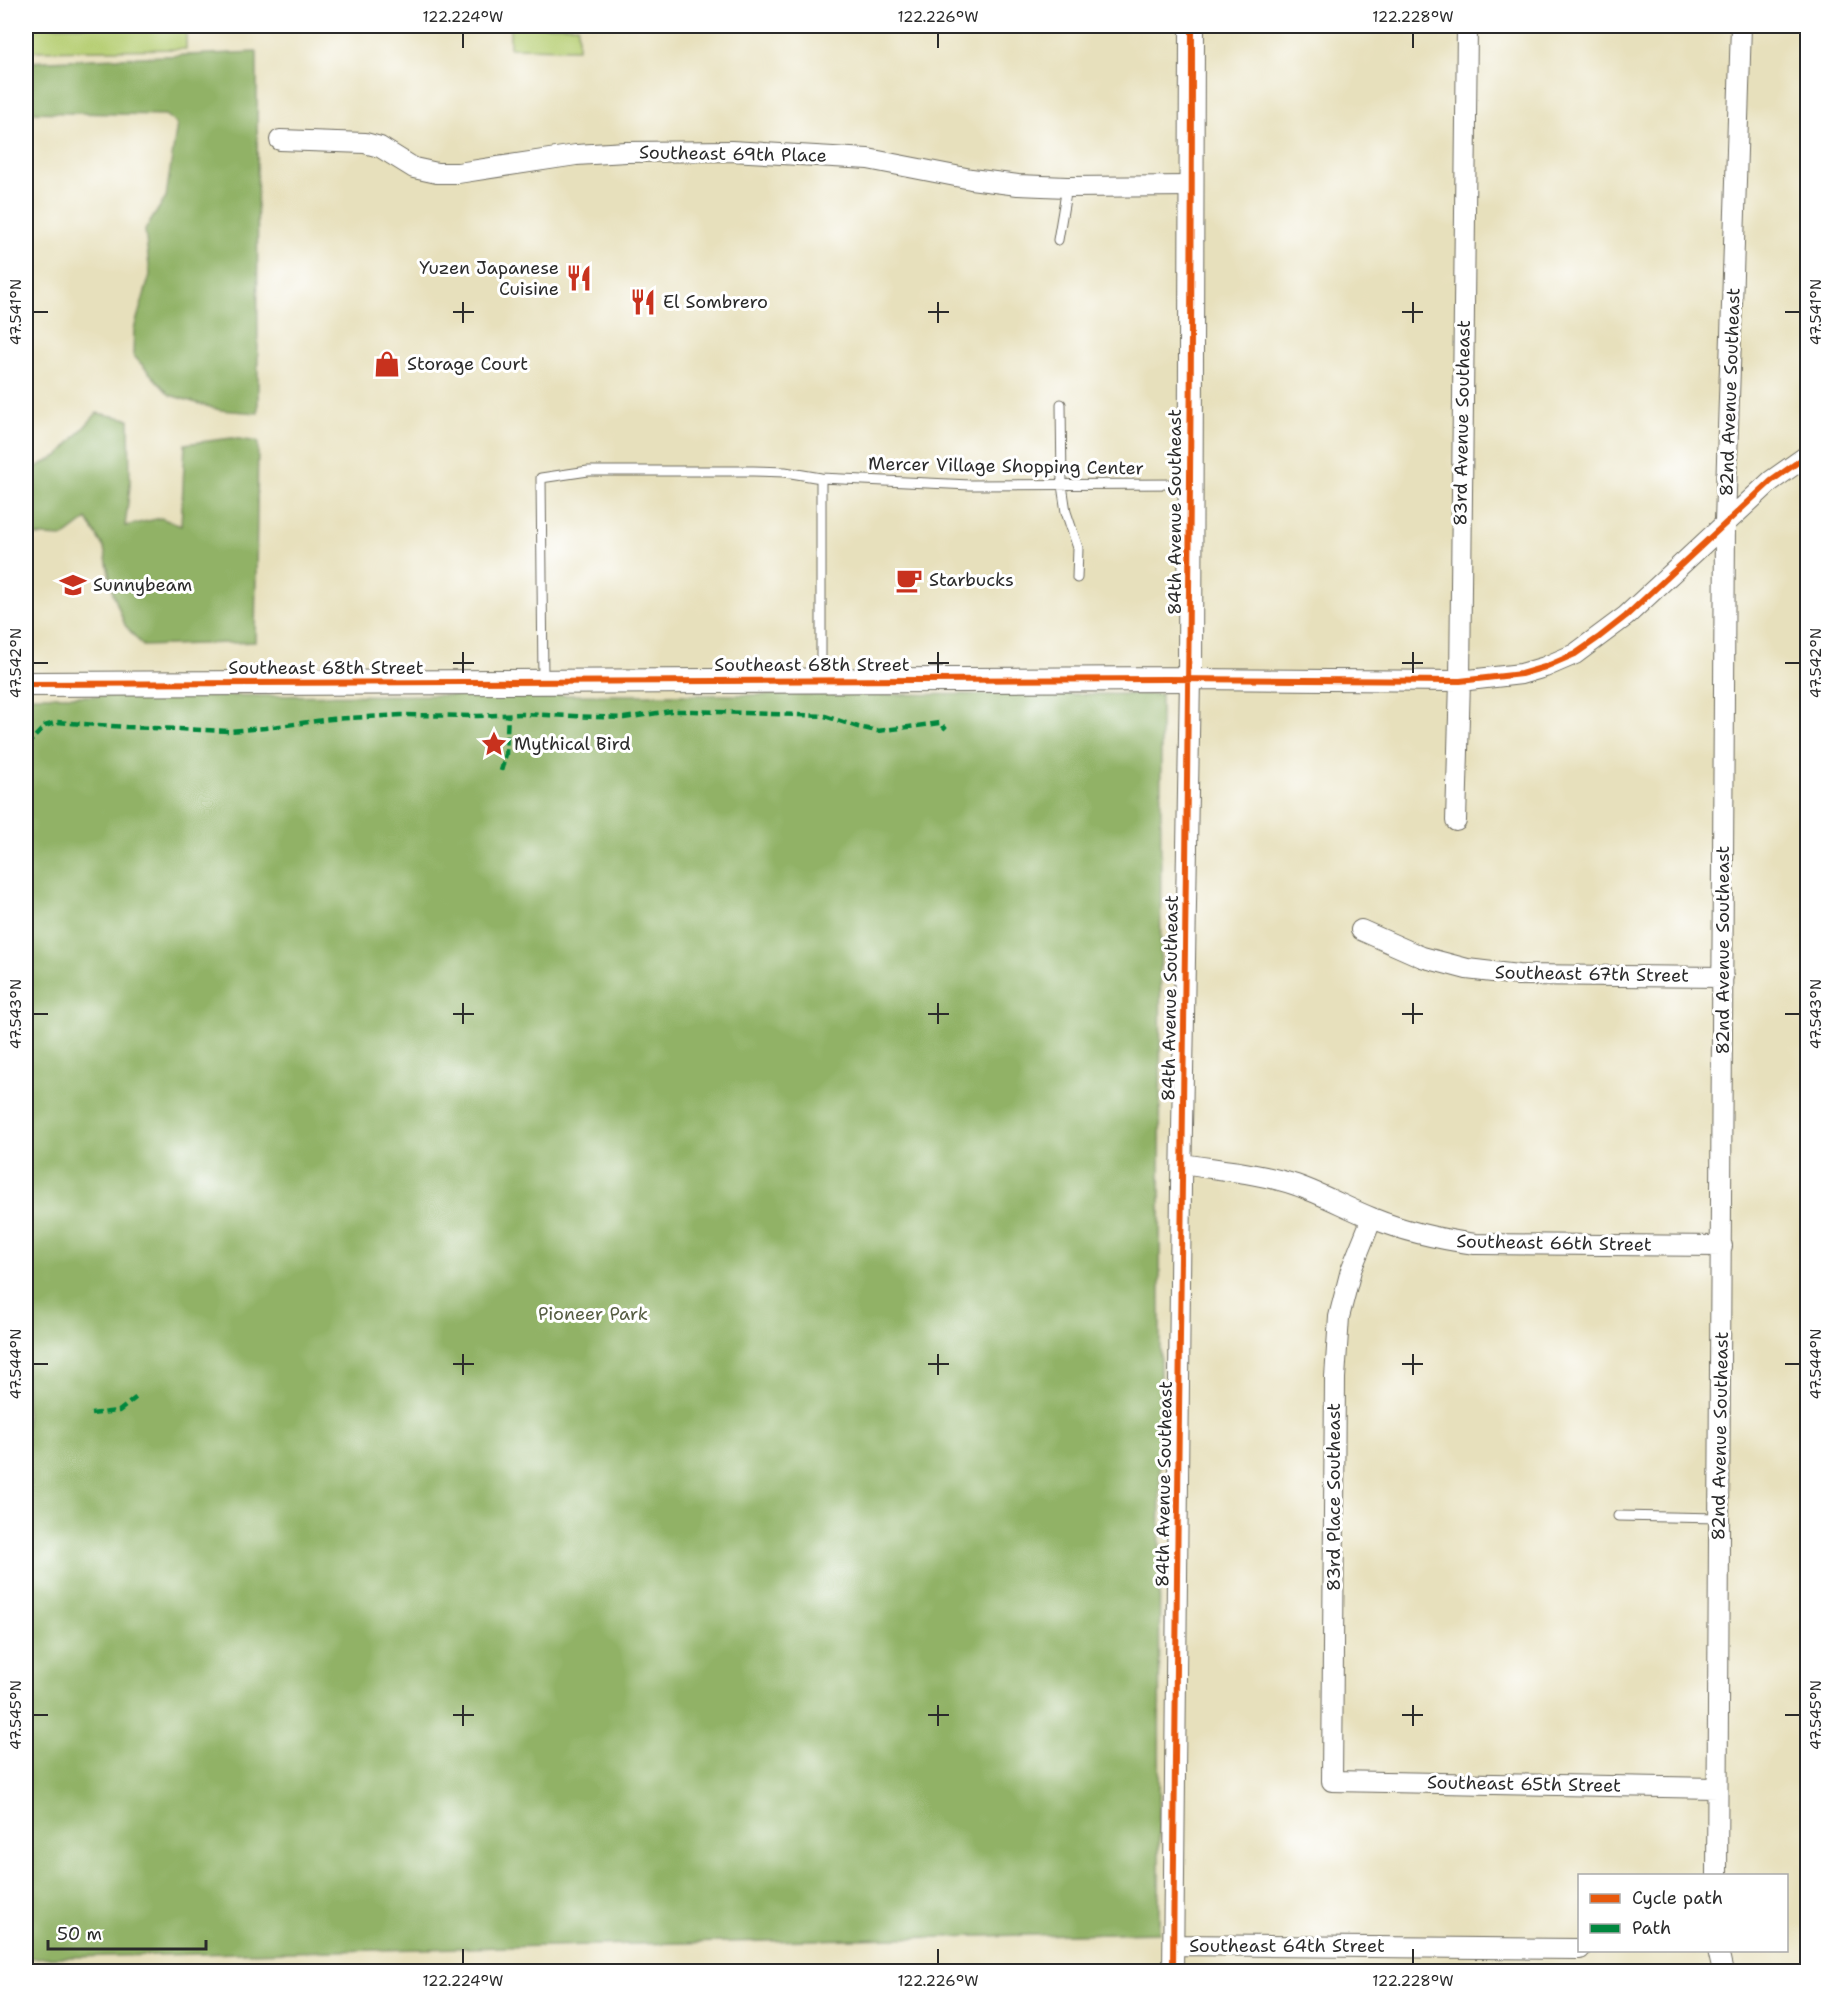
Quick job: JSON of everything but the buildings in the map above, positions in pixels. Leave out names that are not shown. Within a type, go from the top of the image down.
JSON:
[{"type":"street","name":"84th Avenue Southeast","points":[[1173,1971],[1190,679],[1192,26]]},
{"type":"street","name":"83rd Avenue Southeast","points":[[1456,821],[1460,681],[1467,26]]},
{"type":"street","name":"82nd Avenue Southeast","points":[[1717,1874],[1725,522],[1741,26]]},
{"type":"street","name":"Southeast 69th Place","points":[[280,140],[365,143],[380,147],[414,168],[437,173],[476,171],[576,155],[731,151],[868,159],[971,178],[1018,184],[1066,187],[1192,186]]},
{"type":"street","name":"Southeast 68th Street","points":[[26,684],[1190,679],[1460,681],[1521,674],[1575,654],[1626,615],[1771,481],[1808,455]]},
{"type":"street","name":"Southeast 67th Street","points":[[1361,930],[1422,957],[1467,969],[1518,975],[1723,977]]},
{"type":"street","name":"Southeast 66th Street","points":[[1182,1164],[1259,1176],[1296,1185],[1372,1218],[1419,1235],[1475,1244],[1722,1246]]},
{"type":"street","name":"83rd Place Southeast","points":[[1332,1781],[1335,1378],[1338,1327],[1351,1270],[1372,1218]]},
{"type":"street","name":"Southeast 65th Street","points":[[1332,1781],[1716,1788]]},
{"type":"street","name":"Southeast 64th Street","points":[[1174,1945],[1578,1948]]},
{"type":"street","points":[[1718,1952],[1722,1971]]},
{"type":"lane","points":[[1058,240],[1066,187]]},
{"type":"lane","points":[[1061,404],[1062,485],[1066,512],[1078,548],[1077,578]]},
{"type":"lane","name":"Mercer Village Shopping Center","points":[[543,682],[541,478],[588,471],[753,471],[785,472],[821,478],[970,485],[1191,484]]},
{"type":"lane","points":[[821,478],[821,680]]},
{"type":"lane","points":[[1618,1516],[1719,1518]]},
{"type":"green space","points":[[26,26],[186,26],[186,49],[26,51]]},
{"type":"green space","points":[[510,26],[578,26],[578,49],[510,48]]},
{"type":"green space","points":[[257,52],[258,413],[220,410],[170,395],[133,355],[134,329],[150,275],[145,230],[166,197],[177,124],[165,115],[26,112],[26,62]]},
{"type":"green space","points":[[97,413],[129,419],[130,486],[125,526],[161,518],[181,526],[185,444],[232,438],[258,442],[255,642],[143,646],[125,625],[113,593],[104,548],[87,519],[63,537],[26,535],[26,512],[32,513],[30,470],[58,456]]},
{"type":"green space","name":"Pioneer Park","points":[[1161,694],[1159,1932],[26,1958],[26,696]]},
{"type":"marked path","points":[[26,746],[45,726],[57,722],[229,731],[331,719],[401,715],[521,714],[624,718],[671,711],[693,711],[825,716],[877,731],[940,723],[946,729]]},
{"type":"marked path","points":[[501,771],[506,754],[508,714]]},
{"type":"marked path","points":[[91,1414],[119,1411],[138,1396]]},
{"type":"cycle path","points":[[1173,1972],[1190,512],[1192,26]]},
{"type":"cycle path","points":[[26,684],[1167,679],[1460,681],[1521,674],[1575,654],[1598,638],[1626,616],[1771,481],[1808,455]]},
{"type":"place","name":"Yuzen Japanese Cuisine","points":[[579,278]]},
{"type":"place","name":"El Sombrero","points":[[643,302]]},
{"type":"place","name":"Storage Court","points":[[387,364]]},
{"type":"place","name":"Starbucks","points":[[909,580]]},
{"type":"place","name":"Sunnybeam","points":[[73,585]]},
{"type":"place","name":"Mythical Bird","points":[[494,744]]}]
